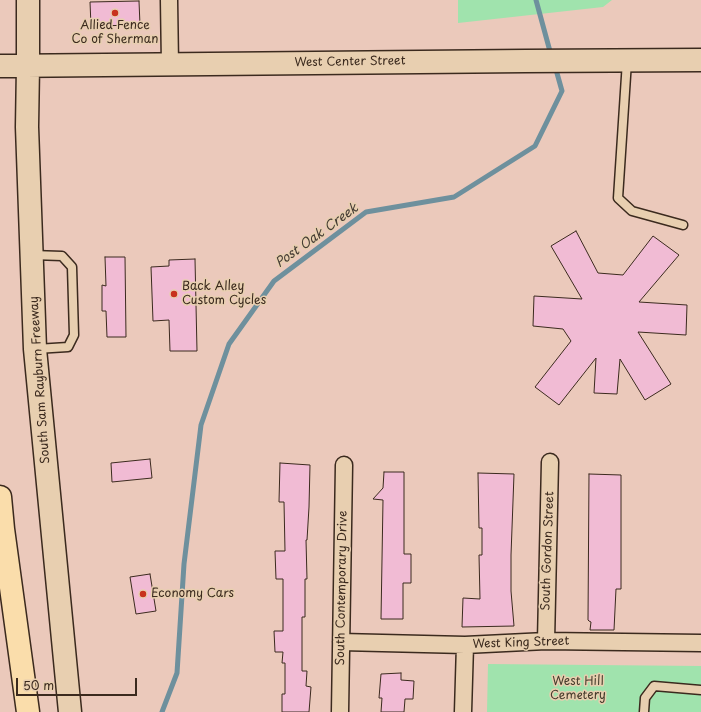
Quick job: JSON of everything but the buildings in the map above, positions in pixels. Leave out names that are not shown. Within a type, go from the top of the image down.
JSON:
[{"type":"highway","points":[[0,497],[28,712]]},
{"type":"main road","name":"South Sam Rayburn Freeway","points":[[28,0],[27,127],[35,349],[70,712]]},
{"type":"main road","name":"West Center Street","points":[[0,66],[701,60]]},
{"type":"street","points":[[169,0],[170,64]]},
{"type":"street","name":"South Gordon Street","points":[[546,641],[550,462]]},
{"type":"street","name":"South Contemporary Drive","points":[[340,712],[344,465]]},
{"type":"street","name":"West King Street","points":[[341,642],[465,645],[546,641],[701,643]]},
{"type":"street","points":[[463,712],[465,645]]},
{"type":"lane","points":[[627,60],[618,198],[632,211],[683,225]]},
{"type":"lane","points":[[32,255],[62,256],[72,267],[74,327],[74,334],[68,347],[35,349]]},
{"type":"lane","points":[[644,712],[645,698],[654,686],[701,690]]},
{"type":"green space","points":[[458,0],[612,0],[603,7],[458,23]]},
{"type":"green space","name":"West Hill Cemetery","points":[[488,664],[701,666],[701,712],[487,712]]},
{"type":"waterway","name":"Post Oak Creek","points":[[536,0],[551,55]]},
{"type":"waterway","name":"Post Oak Creek","points":[[162,712],[177,673],[184,564],[201,425],[229,344],[274,281],[366,212],[454,197],[535,146],[562,91],[555,66]]},
{"type":"place","name":"Allied Fence Co of Sherman","points":[[115,13]]},
{"type":"place","name":"Back Alley Custom Cycles","points":[[174,294]]},
{"type":"place","name":"Economy Cars","points":[[143,594]]}]
